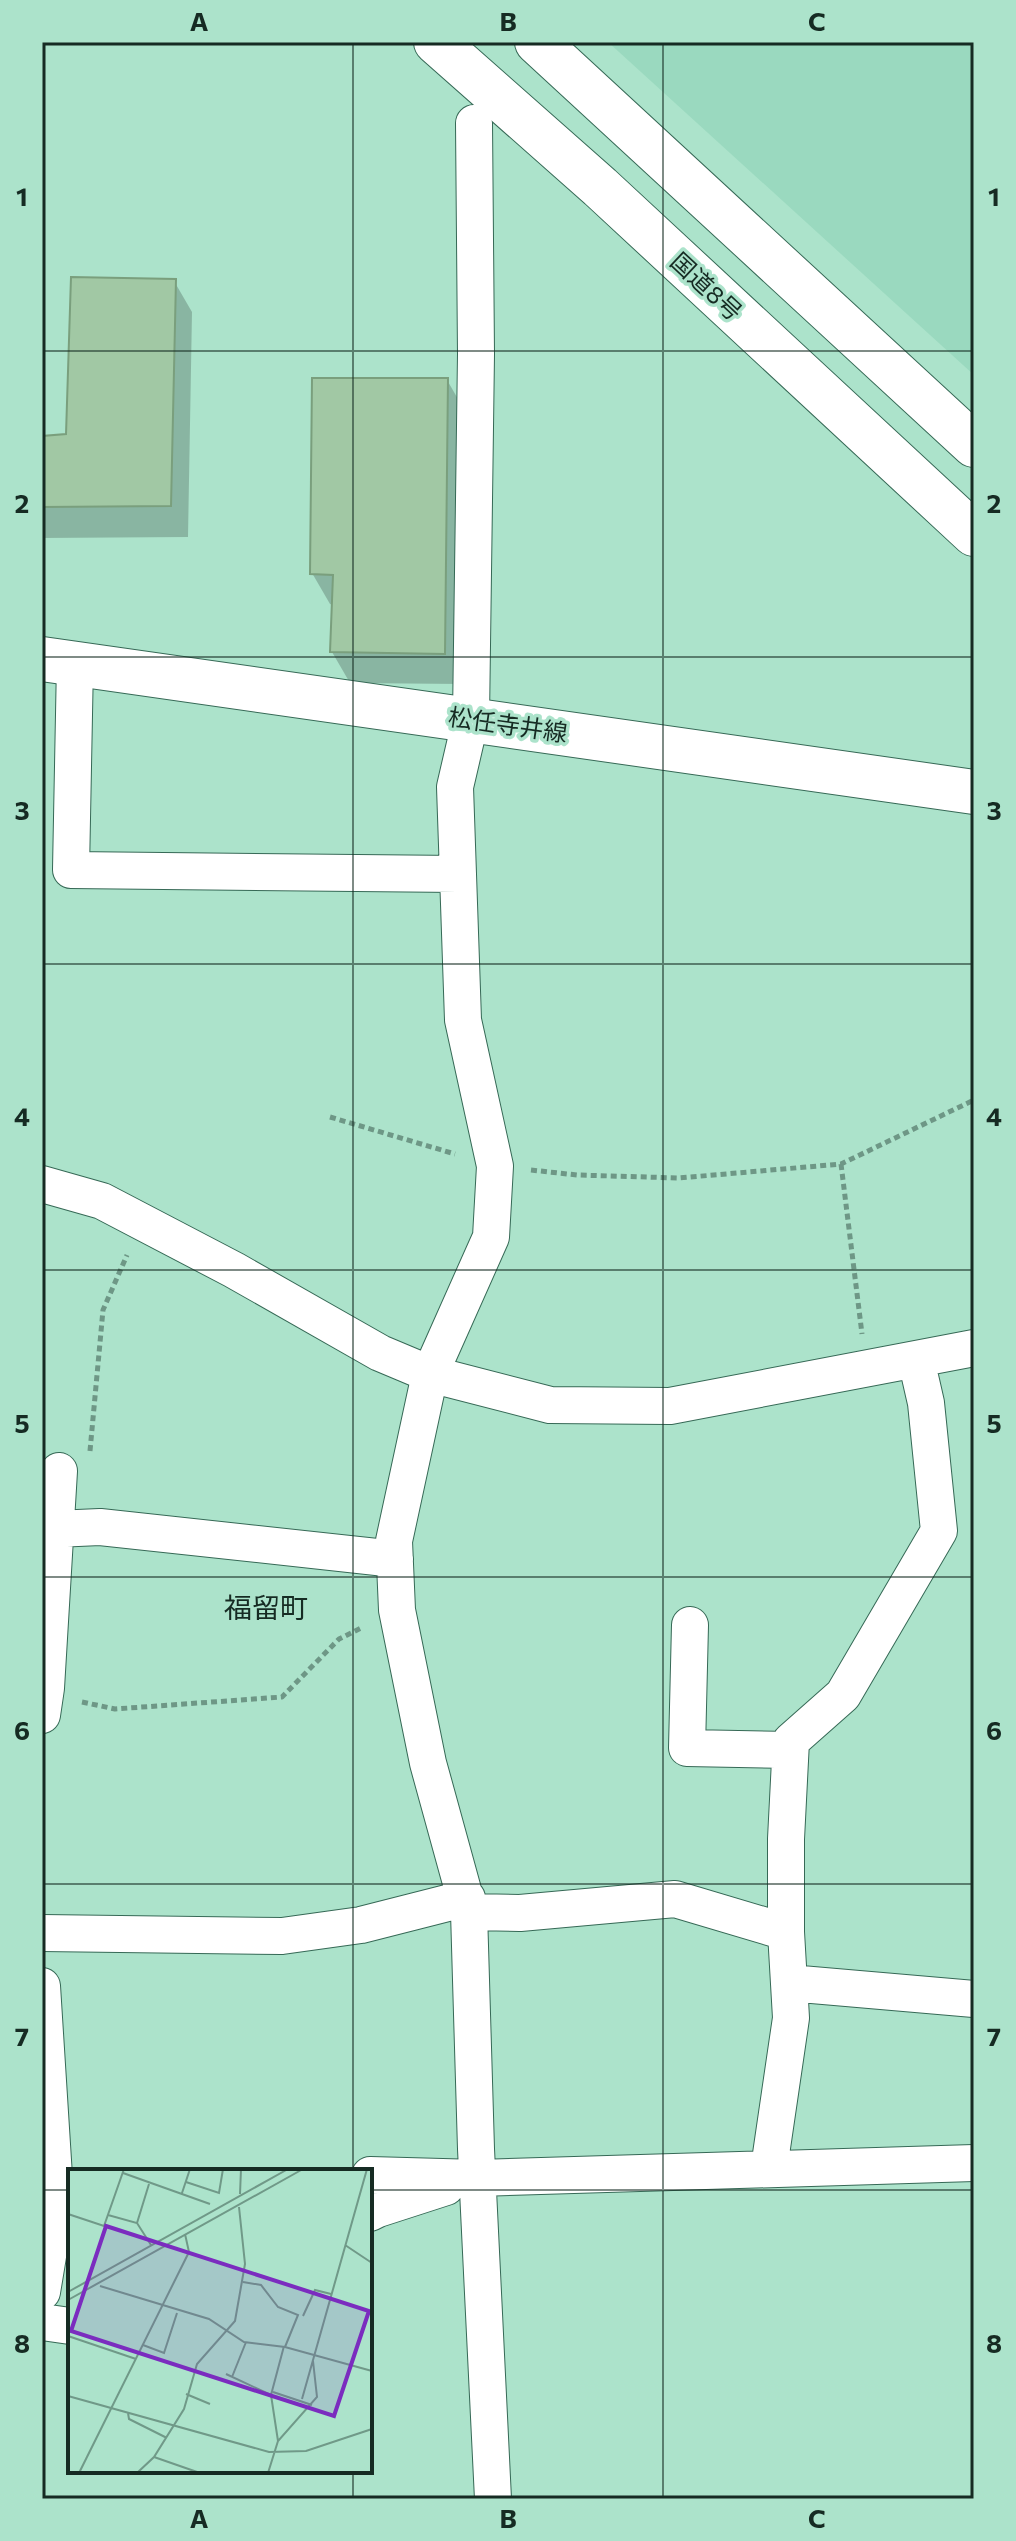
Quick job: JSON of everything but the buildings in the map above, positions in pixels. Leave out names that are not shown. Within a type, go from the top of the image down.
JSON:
[{"type":"main road","name":"国道8号","points":[[436,42],[600,187],[974,534]]},
{"type":"main road","points":[[537,42],[974,445]]},
{"type":"main road","name":"松任寺井線","points":[[58,661],[974,792]]},
{"type":"street","points":[[474,123],[476,354],[471,718],[455,787],[463,1020],[495,1166],[491,1237],[430,1374],[394,1541],[397,1610],[428,1763],[468,1905],[493,2499]]},
{"type":"street","points":[[58,661],[71,870],[458,874]]},
{"type":"street","points":[[42,1184],[102,1201],[234,1270],[380,1353],[430,1374],[550,1405],[670,1406],[974,1348]]},
{"type":"street","points":[[769,2168],[791,2018],[786,1932],[786,1839],[791,1741],[843,1695],[939,1531],[926,1403],[916,1359]]},
{"type":"street","points":[[44,1705],[55,1529],[74,1464]]},
{"type":"street","points":[[55,1529],[100,1527],[395,1559]]},
{"type":"street","points":[[690,1625],[687,1748],[790,1750]]},
{"type":"street","points":[[42,1933],[282,1936],[468,1905],[520,1913],[675,1899],[786,1932]]},
{"type":"street","points":[[789,1983],[974,1999]]},
{"type":"street","points":[[42,1986],[63,2210],[42,2292]]},
{"type":"street","points":[[372,2175],[478,2178],[974,2163]]},
{"type":"street","points":[[372,2212],[478,2178]]},
{"type":"street","points":[[42,2322],[68,2326]]},
{"type":"path","points":[[330,1117],[495,1166],[577,1175],[679,1178],[841,1164],[974,1100]]},
{"type":"path","points":[[841,1164],[866,1370]]},
{"type":"path","points":[[74,1464],[103,1310],[142,1222]]},
{"type":"path","points":[[44,1705],[115,1709],[282,1697],[339,1639],[397,1610]]},
{"type":"shaded area","points":[[608,42],[974,42],[974,375]]},
{"type":"district","name":"福留町","points":[[266,1607]]}]
